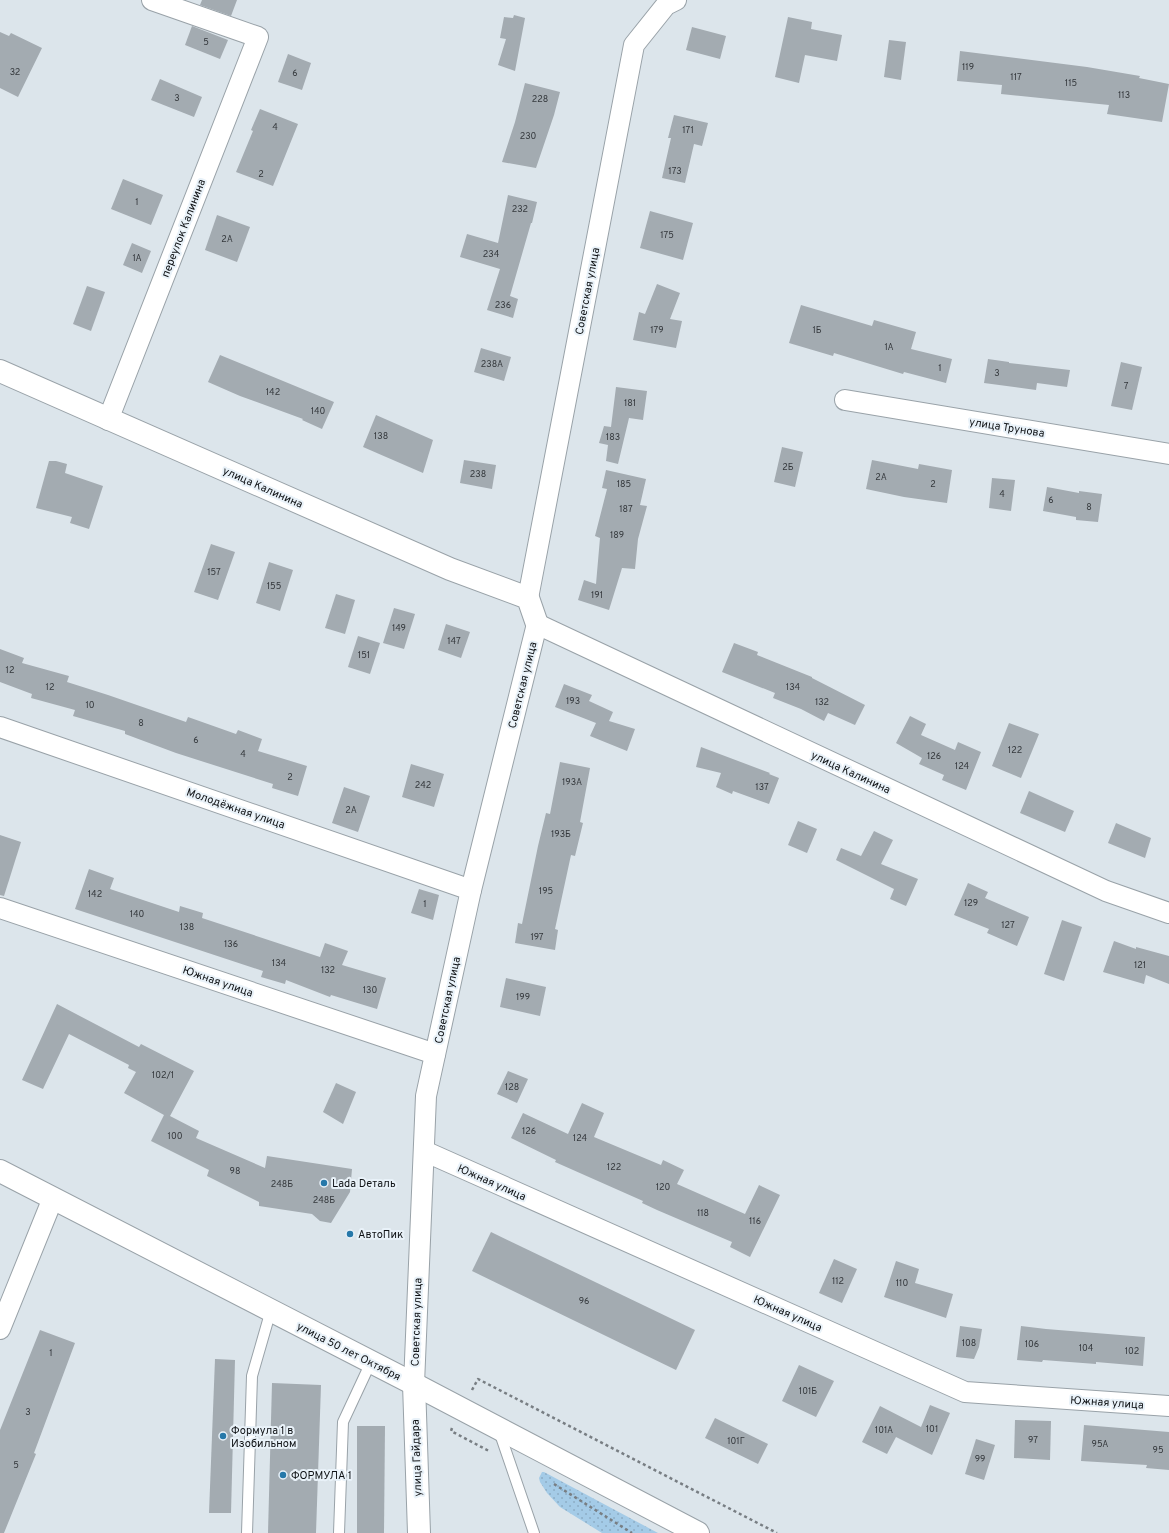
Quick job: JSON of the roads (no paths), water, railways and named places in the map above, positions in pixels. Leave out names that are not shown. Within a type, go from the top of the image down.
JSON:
[{"type":"main road","name":"улица Калинина","points":[[0,371],[108,420],[450,569],[528,598]]},
{"type":"main road","points":[[528,598],[537,624]]},
{"type":"main road","name":"улица 50 лет Октября","points":[[0,1171],[414,1384],[698,1533]]},
{"type":"main road","name":"улица Гайдара","points":[[414,1384],[419,1533]]},
{"type":"street","name":"переулок Калинина","points":[[108,420],[258,37],[152,0]]},
{"type":"street","name":"Советская улица","points":[[528,598],[634,45],[666,5],[676,0]]},
{"type":"street","name":"улица Трунова","points":[[845,400],[1169,454]]},
{"type":"street","name":"Советская улица","points":[[414,1384],[426,1096],[471,890],[537,624]]},
{"type":"street","name":"улица Калинина","points":[[537,624],[1099,888],[1169,913]]},
{"type":"street","name":"Молодёжная улица","points":[[0,727],[471,890]]},
{"type":"street","name":"Южная улица","points":[[0,908],[435,1054]]},
{"type":"street","name":"Южная улица","points":[[424,1151],[965,1392],[1169,1406]]},
{"type":"street","points":[[0,1329],[52,1198]]},
{"type":"lane","points":[[247,1533],[252,1376],[271,1310]]},
{"type":"lane","points":[[339,1533],[343,1422],[371,1362]]},
{"type":"lane","points":[[498,1429],[534,1533]]},
{"type":"place","name":"Lada Dеталь","points":[[324,1183]]},
{"type":"place","name":"АвтоПик","points":[[350,1234]]},
{"type":"place","name":"Формула 1 в Изобильном","points":[[223,1436]]},
{"type":"place","name":"ФОРМУЛА 1","points":[[283,1475]]}]
